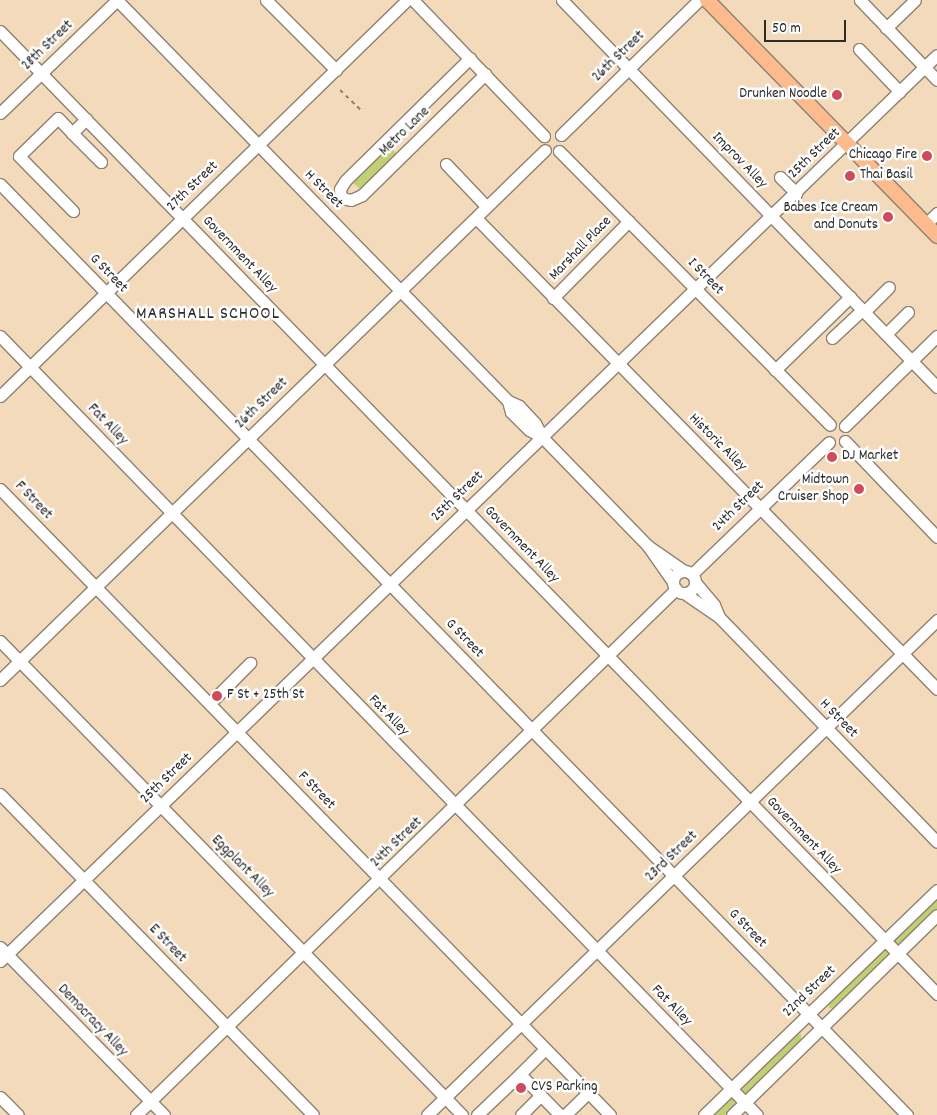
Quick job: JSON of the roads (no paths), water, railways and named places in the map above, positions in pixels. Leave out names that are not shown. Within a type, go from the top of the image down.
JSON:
[{"type":"main road","points":[[707,0],[937,236]]},
{"type":"street","name":"28th Street","points":[[0,113],[117,0]]},
{"type":"street","name":"H Street","points":[[117,0],[508,401],[519,406],[536,423],[542,437],[648,546],[678,588],[719,618],[937,842]]},
{"type":"street","points":[[266,0],[336,70]]},
{"type":"street","name":"27th Street","points":[[0,396],[407,0]]},
{"type":"street","points":[[413,0],[544,136],[545,150],[550,153],[559,151],[564,143],[561,135],[552,131],[544,136]]},
{"type":"street","name":"Improv Alley","points":[[562,0],[937,387]]},
{"type":"street","name":"26th Street","points":[[561,135],[699,0]]},
{"type":"street","points":[[860,0],[937,80]]},
{"type":"street","points":[[886,28],[915,0]]},
{"type":"street","name":"Government Alley","points":[[0,31],[937,994]]},
{"type":"street","points":[[859,49],[900,92]]},
{"type":"street","name":"25th Street","points":[[2,954],[84,880],[161,806],[937,55]]},
{"type":"street","name":"Metro Lane","points":[[341,198],[340,189],[345,181],[470,58]]},
{"type":"street","name":"Metro Lane","points":[[341,198],[351,200],[362,195],[485,74]]},
{"type":"street","points":[[73,211],[19,156],[58,118],[101,162]]},
{"type":"street","points":[[72,133],[86,119]]},
{"type":"street","name":"26th Street","points":[[0,680],[545,150]]},
{"type":"street","name":"I Street","points":[[559,151],[774,370],[830,424]]},
{"type":"street","points":[[446,164],[487,207]]},
{"type":"street","points":[[780,176],[796,193]]},
{"type":"street","name":"G Street","points":[[0,184],[673,877],[907,1115]]},
{"type":"street","name":"Metro Lane","points":[[325,214],[341,198]]},
{"type":"street","points":[[926,224],[937,213]]},
{"type":"street","name":"Historic Alley","points":[[476,218],[937,689]]},
{"type":"street","name":"Marshall Place","points":[[554,298],[629,221]]},
{"type":"street","points":[[832,338],[889,287]]},
{"type":"street","points":[[774,370],[850,297]]},
{"type":"street","points":[[886,334],[908,312]]},
{"type":"street","name":"Fat Alley","points":[[0,336],[312,660],[757,1115]]},
{"type":"street","points":[[845,426],[937,336]]},
{"type":"street","points":[[838,422],[845,426],[848,433],[845,441],[836,445],[829,442],[825,435],[830,424],[838,422]]},
{"type":"street","points":[[845,441],[937,537]]},
{"type":"street","name":"24th Street","points":[[690,576],[829,442]]},
{"type":"street","name":"F Street","points":[[0,489],[252,745],[610,1115]]},
{"type":"street","name":"H Street","points":[[648,546],[690,576],[714,605],[719,618]]},
{"type":"street","points":[[677,573],[690,576],[693,588],[678,588],[677,573]]},
{"type":"street","name":"24th Street","points":[[136,1115],[456,806],[678,588]]},
{"type":"street","name":"23rd Street","points":[[427,1115],[937,620]]},
{"type":"street","name":"Eggplant Alley","points":[[0,641],[462,1115]]},
{"type":"street","points":[[210,703],[250,663]]},
{"type":"street","name":"E Street","points":[[0,794],[313,1115]]},
{"type":"street","name":"22nd Street","points":[[704,1115],[937,890]]},
{"type":"street","points":[[732,1115],[937,915]]},
{"type":"street","name":"Democracy Alley","points":[[2,954],[164,1115]]},
{"type":"street","points":[[477,1115],[545,1049]]},
{"type":"street","points":[[520,1074],[560,1115]]},
{"type":"street","points":[[565,1115],[588,1093]]},
{"type":"street","points":[[521,1115],[541,1096]]},
{"type":"street","points":[[0,1097],[18,1115]]},
{"type":"place","name":"Drunken Noodle","points":[[837,95]]},
{"type":"place","name":"Chicago Fire","points":[[927,156]]},
{"type":"place","name":"Thai Basil","points":[[850,176]]},
{"type":"place","name":"Babes Ice Cream and Donuts","points":[[888,217]]},
{"type":"place","name":"DJ Market","points":[[832,457]]},
{"type":"place","name":"Midtown Cruiser Shop","points":[[859,489]]},
{"type":"place","name":"F St + 25th St","points":[[217,696]]},
{"type":"place","name":"CVS Parking","points":[[521,1088]]},
{"type":"district","name":"MARSHALL SCHOOL","points":[[208,315]]}]
